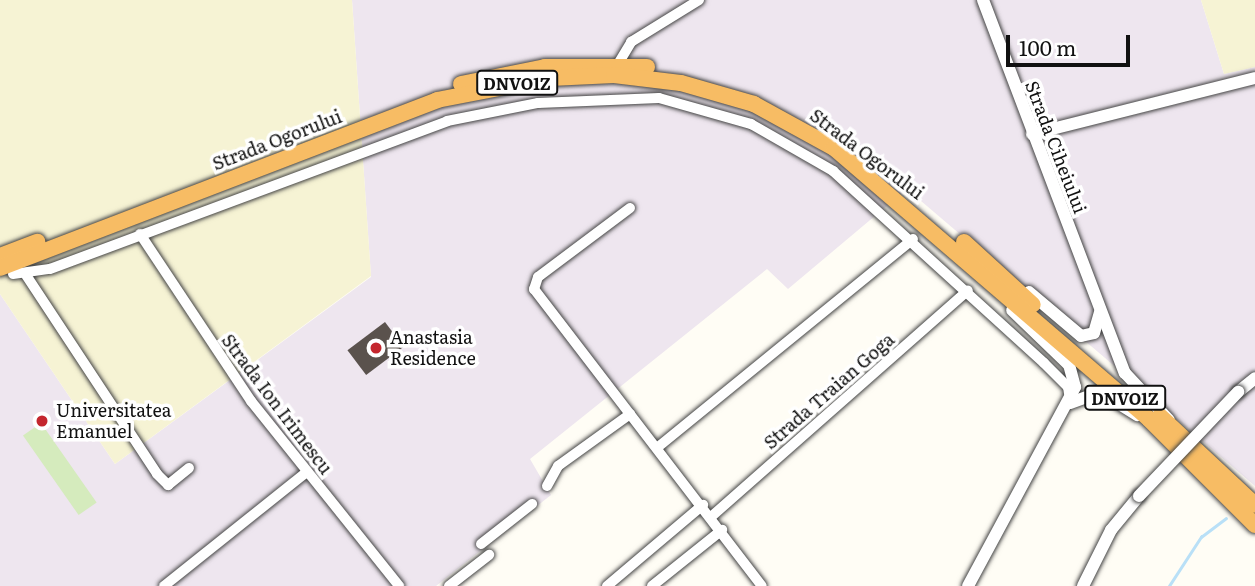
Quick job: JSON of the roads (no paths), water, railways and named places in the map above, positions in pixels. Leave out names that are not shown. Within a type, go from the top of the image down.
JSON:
[{"type":"highway","name":"Strada Ogorului","points":[[7,265],[444,89],[535,69],[618,64],[701,77],[797,114],[865,159],[1220,468],[1255,505]]},
{"type":"highway","name":"Strada Ogorului","points":[[7,265],[437,100],[539,80],[614,75],[723,94],[804,128],[988,279],[1149,419],[1255,525]]},
{"type":"street","points":[[618,64],[631,42],[699,0]]},
{"type":"street","name":"Strada Ciheiului","points":[[983,0],[1125,373],[1183,436]]},
{"type":"street","points":[[1032,134],[1255,78]]},
{"type":"street","points":[[189,468],[167,485],[157,474],[7,265],[140,233],[447,121],[538,103],[645,98],[709,108],[776,136],[847,182],[913,239],[1069,387],[1070,402]]},
{"type":"street","points":[[630,208],[538,277],[534,289],[712,516],[762,586]]},
{"type":"street","name":"Strada Ion Irimescu","points":[[140,233],[251,401],[399,586]]},
{"type":"street","points":[[658,447],[913,239]]},
{"type":"street","points":[[985,261],[1075,334],[1094,333],[1099,305]]},
{"type":"street","points":[[968,586],[1070,402],[1072,370],[988,279]]},
{"type":"street","name":"Strada Traian Goga","points":[[712,516],[968,290]]},
{"type":"street","points":[[1083,586],[1111,530],[1139,496],[1238,392],[1255,378]]},
{"type":"street","points":[[1070,402],[1100,392],[1149,419]]},
{"type":"street","points":[[547,486],[558,466],[630,414]]},
{"type":"street","points":[[1220,468],[1255,496]]},
{"type":"street","points":[[164,586],[307,472]]},
{"type":"street","points":[[481,544],[532,504]]},
{"type":"street","points":[[607,586],[703,505]]},
{"type":"street","points":[[652,586],[722,530]]},
{"type":"street","points":[[449,586],[489,555]]},
{"type":"waterway","points":[[1169,586],[1201,537],[1226,518]]},
{"type":"place","name":"Anastasia Residence","points":[[376,348]]},
{"type":"place","name":"Universitatea Emanuel","points":[[42,421]]}]
